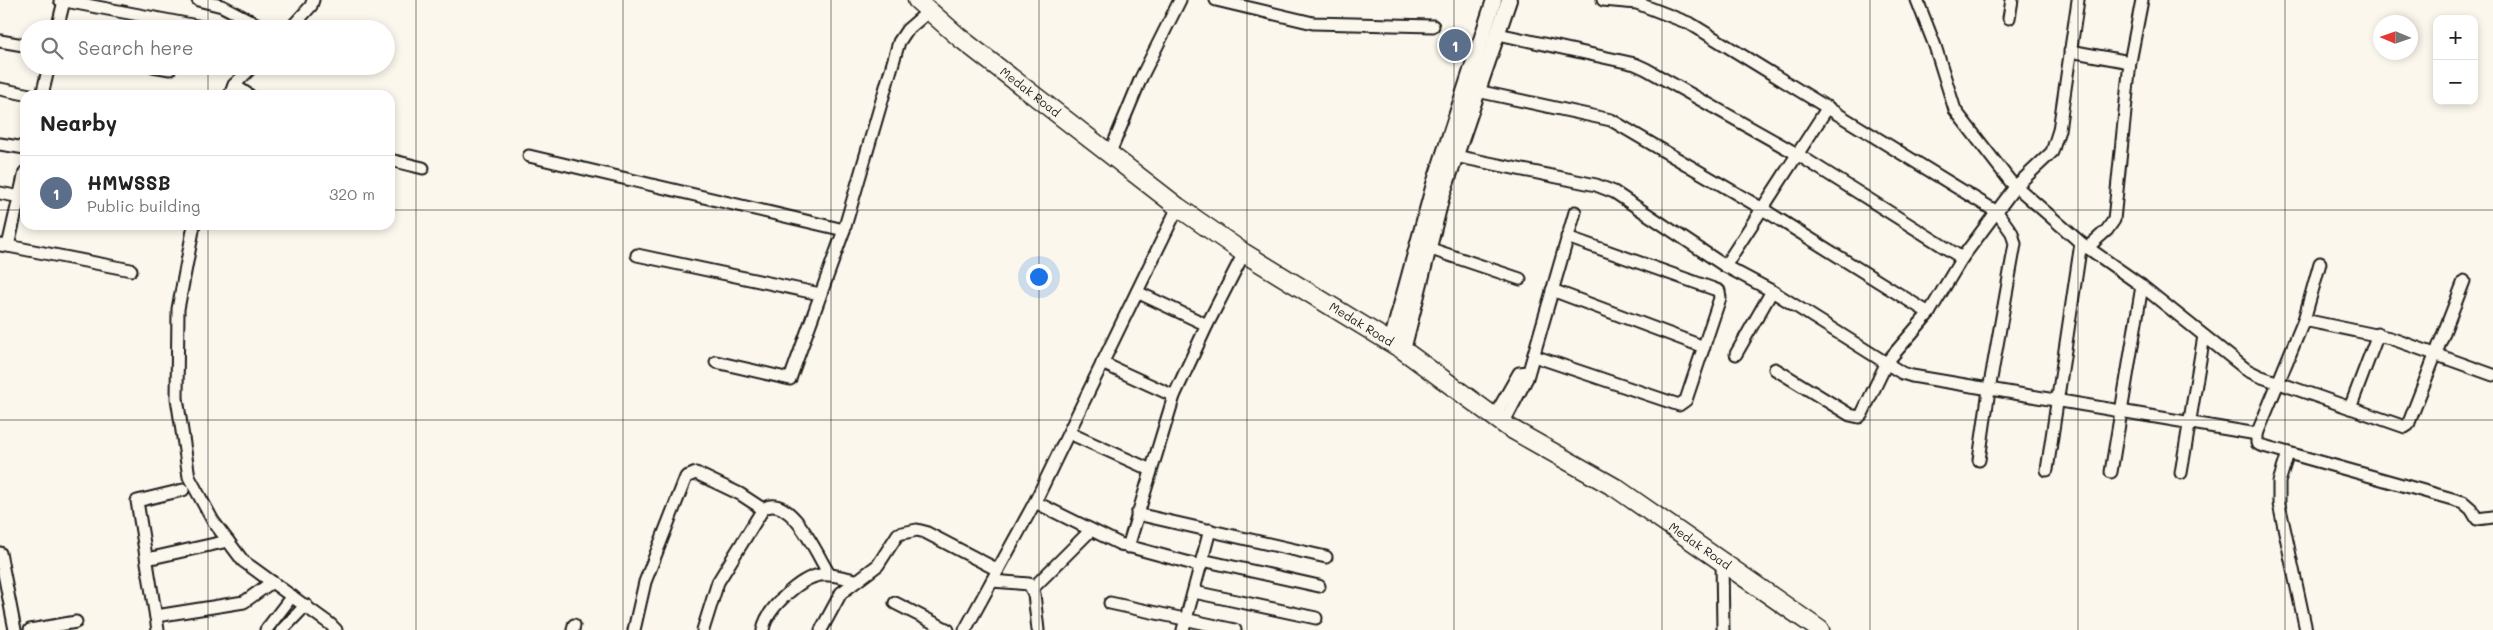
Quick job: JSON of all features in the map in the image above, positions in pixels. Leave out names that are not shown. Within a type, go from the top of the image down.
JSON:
[{"type":"main road","name":"Medak Road","points":[[923,6],[1108,155],[1244,253],[1397,346],[1499,420],[1616,488],[1820,630]]},
{"type":"street","points":[[59,20],[62,0],[165,20]]},
{"type":"street","points":[[198,0],[222,6],[249,20]]},
{"type":"street","points":[[298,20],[311,6],[313,0]]},
{"type":"street","points":[[1108,155],[1140,78],[1180,0]]},
{"type":"street","points":[[1216,0],[1313,23],[1433,26]]},
{"type":"street","points":[[1397,346],[1434,184],[1494,0]]},
{"type":"street","points":[[1397,346],[1455,156],[1509,0]]},
{"type":"street","points":[[1603,0],[1637,3],[1691,24],[1996,212],[2012,233],[2015,244],[1989,390],[1979,460]]},
{"type":"street","points":[[1917,0],[1935,46],[1955,110],[2015,187],[2084,245],[2142,286],[2247,370],[2278,383],[2400,426],[2408,425],[2434,353],[2464,281]]},
{"type":"street","points":[[2009,18],[2012,0]]},
{"type":"street","points":[[1774,369],[1855,417],[1862,414],[1887,362],[1929,313],[1962,258],[2015,187],[2047,159],[2055,146],[2078,0]]},
{"type":"street","points":[[2047,470],[2084,245],[2107,230],[2114,220],[2130,62],[2142,0]]},
{"type":"street","points":[[716,362],[790,379],[844,230],[899,42],[923,6]]},
{"type":"street","points":[[1498,34],[1635,64],[1797,154],[1962,258]]},
{"type":"street","points":[[0,41],[20,44]]},
{"type":"street","points":[[2070,51],[2130,62]]},
{"type":"street","points":[[43,90],[47,75]]},
{"type":"street","points":[[232,90],[245,75]]},
{"type":"street","points":[[0,89],[20,93]]},
{"type":"street","points":[[1478,91],[1611,120],[1761,208],[1929,313]]},
{"type":"street","points":[[1725,266],[1761,208],[1828,108]]},
{"type":"street","points":[[0,144],[20,147]]},
{"type":"street","points":[[529,156],[844,230]]},
{"type":"street","points":[[1455,156],[1596,185],[1614,192],[1725,266],[1772,291],[1902,373],[1989,390],[2121,410],[2257,434]]},
{"type":"street","points":[[395,161],[423,168]]},
{"type":"street","points":[[0,194],[20,198]]},
{"type":"street","points":[[20,203],[4,245],[131,270]]},
{"type":"street","points":[[965,630],[1036,502],[1178,207]]},
{"type":"street","points":[[1499,420],[1527,378],[1574,212]]},
{"type":"street","points":[[193,230],[178,309],[177,398],[189,477],[213,521],[243,561],[336,630]]},
{"type":"street","points":[[1534,356],[1679,405],[1686,400],[1720,298],[1719,292],[1567,237]]},
{"type":"street","points":[[1428,248],[1520,280]]},
{"type":"street","points":[[1128,547],[1174,396],[1207,325],[1244,253]]},
{"type":"street","points":[[637,255],[820,294]]},
{"type":"street","points":[[2320,263],[2304,320],[2257,434],[2257,443],[2288,454],[2462,502],[2471,509],[2477,519],[2493,517]]},
{"type":"street","points":[[2111,472],[2142,286]]},
{"type":"street","points":[[1552,290],[1704,347]]},
{"type":"street","points":[[1736,354],[1772,291]]},
{"type":"street","points":[[1137,292],[1207,325]]},
{"type":"street","points":[[2304,320],[2378,334],[2493,375]]},
{"type":"street","points":[[2350,408],[2378,334]]},
{"type":"street","points":[[2181,473],[2204,336]]},
{"type":"street","points":[[1102,363],[1174,396]]},
{"type":"street","points":[[1068,433],[1151,470]]},
{"type":"street","points":[[2288,454],[2279,482],[2279,504],[2306,630]]},
{"type":"street","points":[[634,630],[645,582],[686,477],[696,473],[740,494],[763,509]]},
{"type":"street","points":[[158,630],[137,501],[182,490]]},
{"type":"street","points":[[1036,502],[1128,547],[1319,586]]},
{"type":"street","points":[[704,630],[709,604],[718,582],[763,509],[775,504],[786,509],[829,574]]},
{"type":"street","points":[[1137,514],[1326,557]]},
{"type":"street","points":[[822,630],[841,593],[855,580],[878,565],[898,534],[917,530],[925,532],[998,570]]},
{"type":"street","points":[[1033,588],[1091,530]]},
{"type":"street","points":[[1185,625],[1210,530]]},
{"type":"street","points":[[147,559],[228,542]]},
{"type":"street","points":[[0,554],[15,630]]},
{"type":"street","points":[[1722,560],[1723,630]]},
{"type":"street","points":[[763,630],[773,610],[798,584],[820,575],[829,574],[855,580]]},
{"type":"street","points":[[992,581],[1024,583],[1033,588]]},
{"type":"street","points":[[156,616],[244,602],[272,582]]},
{"type":"street","points":[[1033,588],[1038,630]]},
{"type":"street","points":[[1194,592],[1316,618]]},
{"type":"street","points":[[266,630],[292,596]]},
{"type":"street","points":[[1110,602],[1185,625],[1235,630]]},
{"type":"street","points":[[895,603],[948,630]]},
{"type":"street","points":[[282,630],[306,606]]},
{"type":"street","points":[[30,630],[76,622]]},
{"type":"place","name":"HMWSSB","points":[[1455,45]]}]
